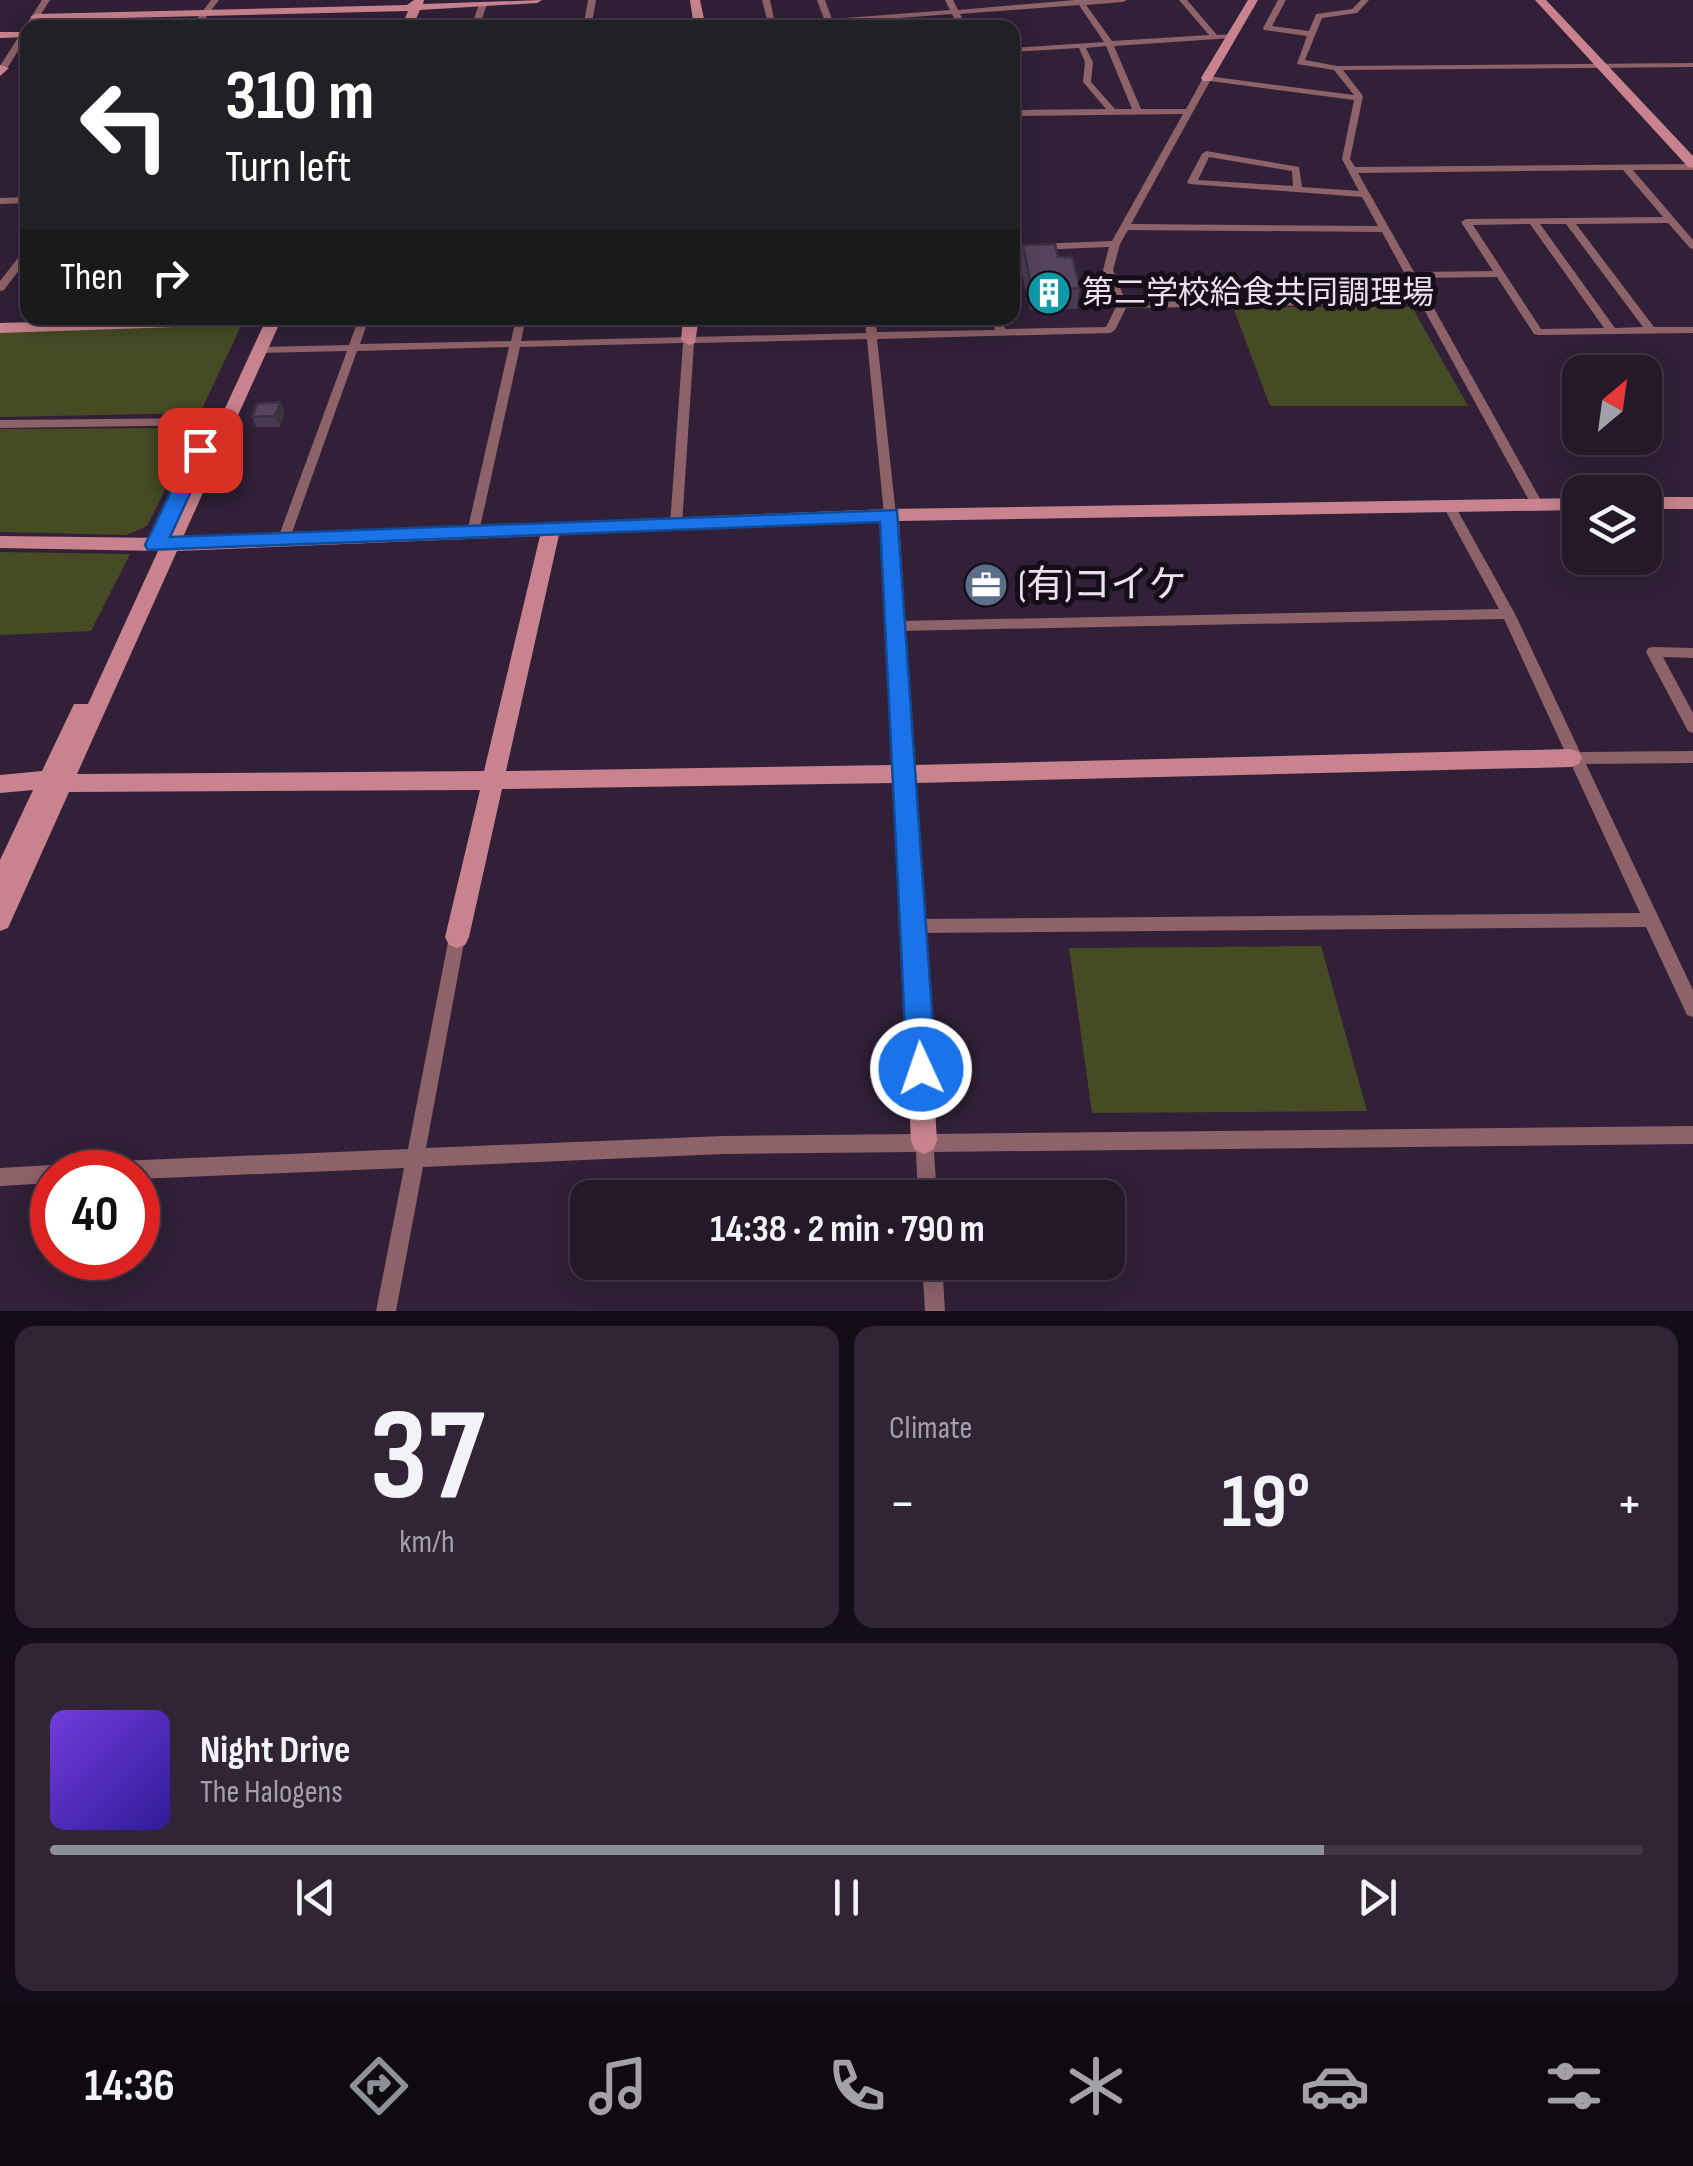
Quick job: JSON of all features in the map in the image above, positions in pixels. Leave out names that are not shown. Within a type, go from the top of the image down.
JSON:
[{"type":"street","points":[[200,20],[215,0]]},
{"type":"street","points":[[116,20],[537,0]]},
{"type":"street","points":[[949,0],[959,20]]},
{"type":"street","points":[[868,20],[1123,0]]},
{"type":"street","points":[[1183,0],[1214,35]]},
{"type":"street","points":[[260,350],[1110,330],[1122,305],[1108,270],[1114,244],[1185,111],[1254,0]]},
{"type":"street","points":[[1282,0],[1266,28],[1310,34]]},
{"type":"street","points":[[1322,15],[1319,11],[1324,0]]},
{"type":"street","points":[[1322,15],[1354,12],[1365,0]]},
{"type":"street","points":[[1540,0],[1693,166]]},
{"type":"street","points":[[1080,2],[1110,44],[1136,110]]},
{"type":"street","points":[[1322,15],[1300,62],[1337,68],[1693,65]]},
{"type":"street","points":[[1020,50],[1232,36]]},
{"type":"street","points":[[1,70],[20,40]]},
{"type":"street","points":[[1081,46],[1089,62],[1087,82],[1112,111]]},
{"type":"street","points":[[1337,68],[1358,98],[1346,159],[1537,504]]},
{"type":"street","points":[[1207,78],[1358,98]]},
{"type":"street","points":[[1020,113],[1185,111]]},
{"type":"street","points":[[1298,190],[1296,170],[1206,154],[1192,182],[1298,190],[1365,194]]},
{"type":"street","points":[[1352,170],[1628,170],[1693,166]]},
{"type":"street","points":[[1628,170],[1693,246]]},
{"type":"street","points":[[1670,220],[1466,222],[1538,332],[1693,330]]},
{"type":"street","points":[[1533,221],[1612,331]]},
{"type":"street","points":[[1568,221],[1651,331]]},
{"type":"street","points":[[1124,226],[1385,229]]},
{"type":"street","points":[[1020,248],[1114,244]]},
{"type":"street","points":[[0,288],[20,266]]},
{"type":"street","points":[[1411,275],[1499,274]]},
{"type":"street","points":[[1122,305],[1426,301]]},
{"type":"street","points":[[0,328],[81,325]]},
{"type":"street","points":[[0,920],[56,781],[214,422],[265,325]]},
{"type":"street","points":[[163,545],[260,350],[267,325]]},
{"type":"street","points":[[283,540],[362,325]]},
{"type":"street","points":[[473,532],[519,325]]},
{"type":"street","points":[[676,525],[690,325]]},
{"type":"street","points":[[871,325],[898,626],[927,1180]]},
{"type":"street","points":[[999,325],[1001,333]]},
{"type":"street","points":[[0,424],[214,422]]},
{"type":"street","points":[[1662,503],[1693,503]]},
{"type":"street","points":[[1448,504],[1508,614],[1572,758],[1693,1009]]},
{"type":"street","points":[[0,542],[163,545],[890,515],[1562,504]]},
{"type":"street","points":[[386,1311],[457,937],[551,529]]},
{"type":"street","points":[[898,626],[1508,614]]},
{"type":"street","points":[[1693,652],[1652,652],[1693,727]]},
{"type":"street","points":[[0,784],[906,774],[1693,757]]},
{"type":"street","points":[[0,885],[56,781]]},
{"type":"street","points":[[914,926],[1648,920]]},
{"type":"street","points":[[160,1168],[417,1155],[924,1141],[1693,1135]]},
{"type":"street","points":[[0,1177],[30,1175]]},
{"type":"street","points":[[933,1280],[935,1311]]},
{"type":"green space","points":[[1233,307],[1412,307],[1468,406],[1270,406]]},
{"type":"green space","points":[[242,325],[200,413],[0,417],[0,332]]},
{"type":"green space","points":[[196,428],[147,526],[126,535],[0,532],[0,429]]},
{"type":"green space","points":[[0,552],[130,554],[91,631],[0,635]]},
{"type":"green space","points":[[1321,946],[1367,1111],[1092,1113],[1069,948]]},
{"type":"building","points":[[1055,244],[1058,257],[1072,257],[1080,288],[1032,289],[1023,245]]},
{"type":"building","points":[[280,402],[275,416],[252,417],[257,404]]},
{"type":"place","name":"第二学校給食共同調理場","points":[[1049,293]]},
{"type":"place","name":"(有)コイケ","points":[[986,585]]},
{"type":"route","points":[[200,450],[156,545],[890,515],[921,1069]]}]
